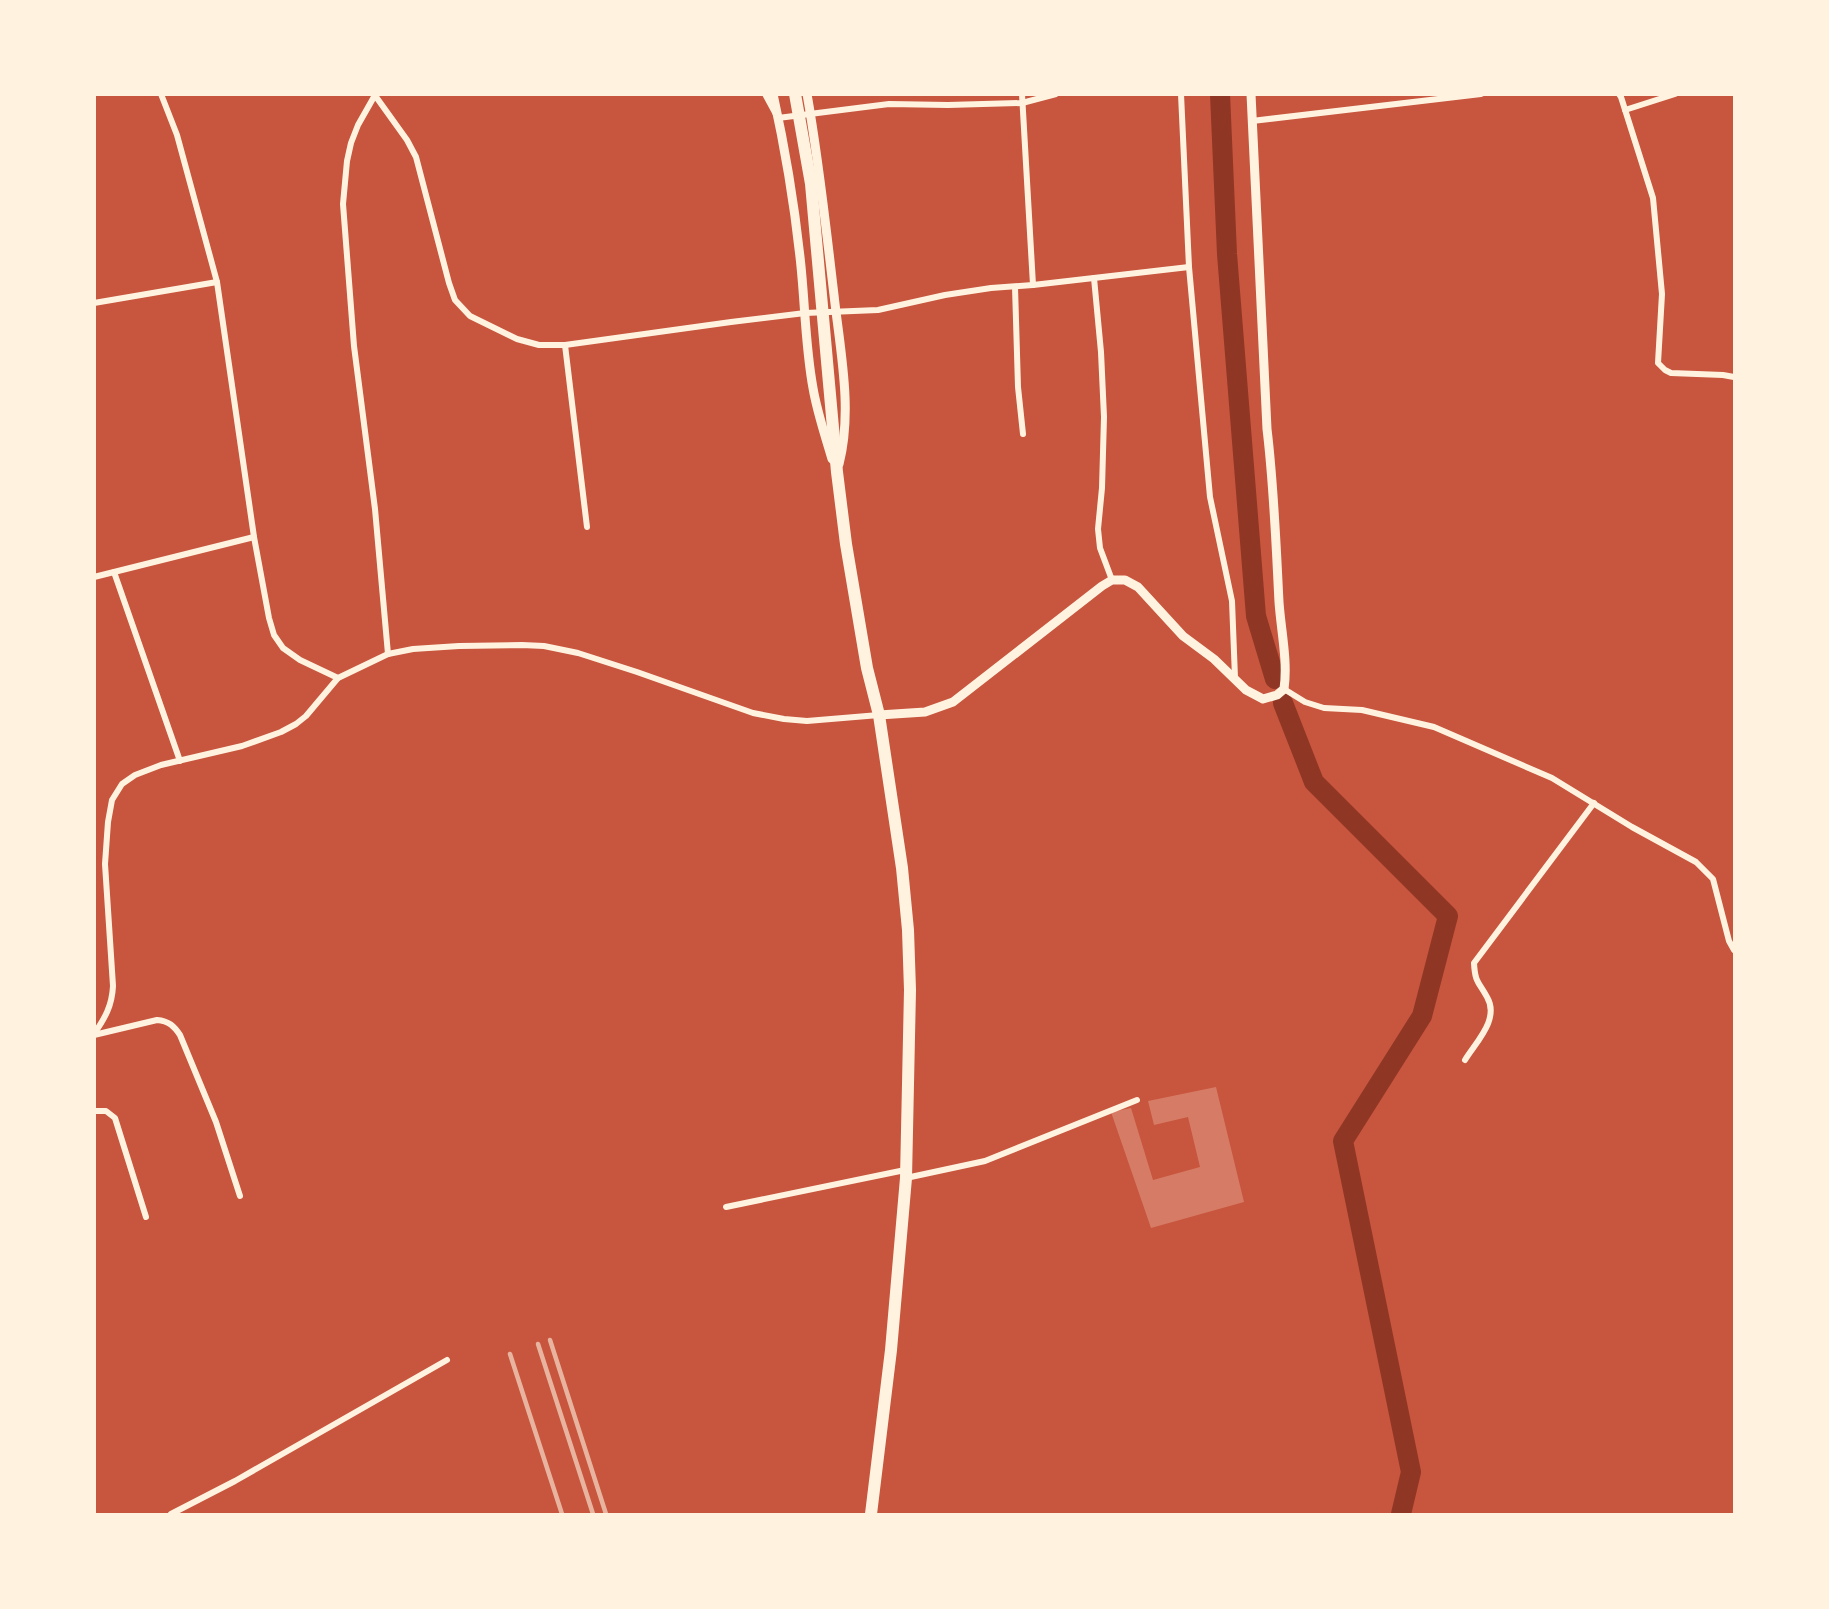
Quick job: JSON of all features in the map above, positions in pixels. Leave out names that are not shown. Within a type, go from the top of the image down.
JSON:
[{"type":"main road","points":[[795,94],[811,184],[837,472],[856,607],[867,668],[879,715],[902,868],[908,930],[910,990],[905,1174],[891,1350],[871,1515]]},
{"type":"street","points":[[161,94],[177,135],[216,282],[254,537],[274,635],[283,648],[300,660],[338,678]]},
{"type":"street","points":[[765,94],[778,117]]},
{"type":"street","points":[[773,94],[794,213],[813,391],[820,422],[837,472]]},
{"type":"street","points":[[807,94],[844,384],[843,448],[837,472]]},
{"type":"street","points":[[1022,94],[1033,285]]},
{"type":"street","points":[[778,117],[889,104],[1022,103],[1056,94]]},
{"type":"street","points":[[1181,94],[1189,267],[1210,497],[1232,601],[1235,680]]},
{"type":"street","points":[[94,1034],[110,1008],[113,987],[105,864],[112,800],[123,784],[135,775],[161,765],[242,746],[281,732],[306,716],[338,678],[388,654],[459,646],[544,646],[578,653],[764,715],[807,721],[925,712],[953,702],[1102,586],[1112,580],[1125,580],[1137,587],[1183,636],[1214,659],[1246,690],[1263,699],[1277,695],[1284,689],[1285,677],[1273,480],[1267,429],[1251,94]]},
{"type":"street","points":[[1252,122],[1481,94]]},
{"type":"street","points":[[1619,94],[1653,198],[1662,294],[1658,363],[1671,373],[1734,377]]},
{"type":"street","points":[[1625,110],[1675,94]]},
{"type":"street","points":[[388,654],[375,509],[354,346],[344,204],[347,161],[351,143],[374,95],[407,140],[416,157],[455,300],[470,316],[517,339],[539,345],[565,345],[804,313],[878,310],[945,295],[991,288],[1189,267]]},
{"type":"street","points":[[1094,278],[1104,417],[1102,488],[1098,529],[1100,548],[1112,580]]},
{"type":"street","points":[[94,303],[216,282]]},
{"type":"street","points":[[1014,287],[1018,387],[1023,434]]},
{"type":"street","points":[[565,345],[587,527]]},
{"type":"street","points":[[94,577],[254,537]]},
{"type":"street","points":[[114,572],[180,761]]},
{"type":"street","points":[[1284,689],[1305,702],[1324,708],[1362,710],[1434,727],[1552,778],[1632,827],[1696,862],[1713,879],[1734,950]]},
{"type":"street","points":[[1465,1060],[1488,1024],[1492,1013],[1489,1000],[1475,978],[1474,963],[1594,803]]},
{"type":"street","points":[[94,1034],[158,1020],[165,1020],[175,1027],[207,1100],[240,1196]]},
{"type":"street","points":[[726,1207],[985,1161],[1137,1100]]},
{"type":"street","points":[[94,1111],[106,1111],[115,1118],[146,1217]]},
{"type":"street","points":[[171,1515],[447,1360]]},
{"type":"building","points":[[1216,1087],[1244,1202],[1151,1228],[1111,1112],[1131,1108],[1153,1180],[1200,1167],[1188,1117],[1154,1125],[1148,1101]]},
{"type":"waterway","points":[[1220,94],[1227,254],[1256,616],[1275,679]]},
{"type":"waterway","points":[[1283,703],[1314,782],[1448,916],[1422,1016],[1343,1141],[1411,1472],[1401,1514]]},
{"type":"railway","points":[[550,1340],[606,1514]]},
{"type":"railway","points":[[538,1344],[593,1514]]},
{"type":"railway","points":[[510,1354],[562,1514]]}]
